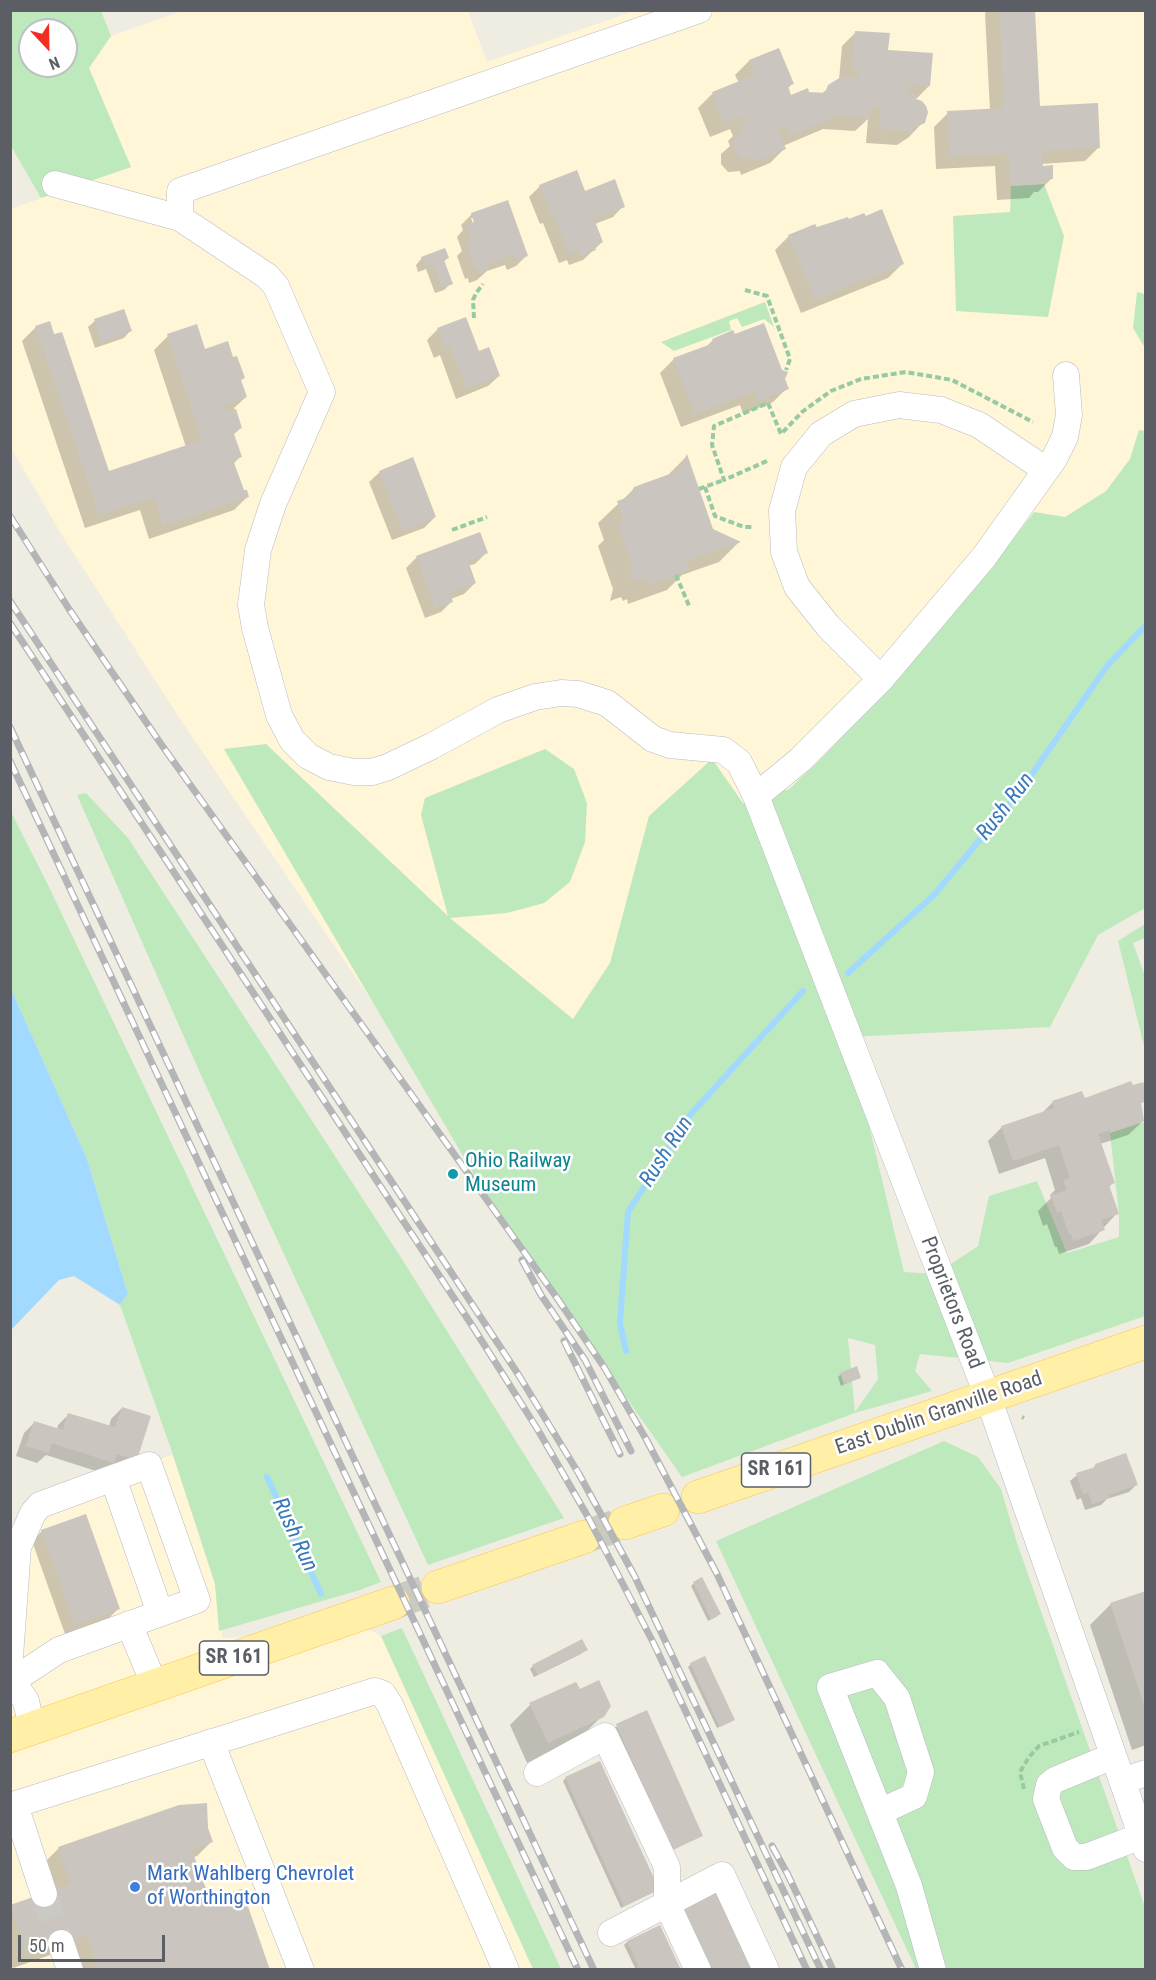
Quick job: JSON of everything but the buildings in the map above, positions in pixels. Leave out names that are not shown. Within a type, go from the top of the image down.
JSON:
[{"type":"main road","name":"East Dublin Granville Road","points":[[698,1497],[1146,1342]]},
{"type":"main road","points":[[625,1523],[663,1510]]},
{"type":"main road","points":[[438,1587],[584,1537]]},
{"type":"main road","name":"SR 161","points":[[21,1732],[393,1603]]},
{"type":"street","points":[[180,218],[180,191],[699,10]]},
{"type":"street","name":"Proprietors Road","points":[[55,184],[180,218],[267,276],[276,286],[322,392],[269,516],[258,550],[252,605],[255,628],[279,715],[292,740],[308,756],[329,767],[354,772],[372,772],[432,746],[498,710],[535,697],[561,693],[578,694],[607,703],[653,740],[670,745],[723,750],[739,762],[756,796],[988,1397],[1113,1756],[1134,1777],[1143,1842]]},
{"type":"street","points":[[756,796],[800,760],[881,679],[984,557],[1054,459],[1065,437],[1069,415],[1066,375]]},
{"type":"street","points":[[881,679],[828,626],[798,587],[784,552],[782,512],[794,467],[821,434],[854,414],[899,405],[941,410],[978,425],[1046,470]]},
{"type":"street","points":[[11,1670],[58,1650],[197,1600],[149,1465],[40,1504],[33,1513],[18,1547],[11,1670],[26,1701],[21,1732]]},
{"type":"street","points":[[113,1478],[160,1612]]},
{"type":"street","points":[[129,1624],[155,1686]]},
{"type":"street","points":[[880,1812],[914,1796],[921,1772],[897,1698],[877,1672],[830,1687],[909,1886],[933,1970]]},
{"type":"street","points":[[44,1894],[13,1806],[375,1691],[383,1694],[390,1705],[506,1970]]},
{"type":"street","points":[[537,1773],[605,1736],[667,1867],[667,1904],[698,1970]]},
{"type":"street","points":[[211,1742],[301,1970]]},
{"type":"street","points":[[1113,1756],[1055,1780],[1049,1785],[1046,1798],[1065,1848],[1074,1857],[1086,1857],[1143,1842]]},
{"type":"street","points":[[611,1933],[722,1875],[766,1970]]},
{"type":"street","points":[[61,1943],[70,1970]]},
{"type":"path","points":[[474,318],[473,300],[483,284]]},
{"type":"path","points":[[745,290],[766,296],[790,359],[786,370]]},
{"type":"path","points":[[699,489],[724,480]]},
{"type":"path","points":[[705,487],[716,516],[744,527],[754,527]]},
{"type":"path","points":[[452,530],[487,517]]},
{"type":"path","points":[[676,574],[690,608]]},
{"type":"shaded area","points":[[182,11],[468,11],[487,62],[634,11],[1145,11],[1145,879],[458,1128],[182,722],[60,532],[11,448],[10,209],[131,167],[89,68],[111,36]]},
{"type":"shaded area","points":[[184,1451],[221,1582],[222,1638],[370,1630],[381,1636],[533,1969],[11,1969],[10,1540],[24,1505]]},
{"type":"green space","points":[[10,11],[101,11],[111,36],[89,68],[131,167],[41,198],[11,146]]},
{"type":"green space","points":[[1044,184],[1064,236],[1048,317],[956,311],[953,216],[1010,212],[1011,186]]},
{"type":"green space","points":[[1137,292],[1145,294],[1145,348],[1133,328]]},
{"type":"green space","points":[[765,302],[774,327],[764,319],[742,327],[737,318],[729,321],[731,330],[674,351],[661,342]]},
{"type":"green space","points":[[1139,430],[1145,431],[1145,908],[1098,935],[1050,1027],[848,1037],[904,1272],[950,1275],[951,1264],[978,1246],[989,1196],[1037,1181],[1067,1253],[1119,1237],[1119,1214],[1110,1133],[1145,1122],[1145,1316],[1008,1363],[920,1354],[915,1371],[932,1391],[855,1413],[682,1477],[496,1212],[224,749],[266,744],[448,916],[421,815],[425,798],[545,749],[574,769],[587,803],[585,842],[570,882],[544,903],[507,913],[450,918],[573,1019],[610,963],[649,816],[712,759],[743,803],[789,789],[822,758],[883,692],[997,560],[1034,512],[1065,517],[1106,491],[1130,459]],"holes":[[[848,1338],[875,1345],[878,1379],[855,1412]]]},
{"type":"green space","points":[[86,793],[128,838],[400,1256],[564,1518],[428,1565],[200,1073],[77,795]]},
{"type":"green space","points":[[10,810],[381,1582],[219,1631],[215,1584],[170,1446],[120,1305],[128,1294],[87,1159],[11,989]]},
{"type":"green space","points":[[1145,924],[1145,938],[1133,943],[1145,976],[1145,1050],[1118,941]]},
{"type":"green space","points":[[944,1441],[978,1457],[1001,1489],[1017,1543],[1145,1907],[1145,1969],[916,1969],[716,1541]]},
{"type":"green space","points":[[402,1628],[561,1969],[533,1969],[381,1636]]},
{"type":"water","points":[[11,989],[87,1159],[128,1294],[120,1305],[74,1276],[59,1280],[11,1330]]},
{"type":"waterway","name":"Rush Run","points":[[848,973],[934,895],[1021,790],[1107,666],[1146,625]]},
{"type":"waterway","name":"Rush Run","points":[[626,1351],[620,1323],[628,1212],[690,1115],[803,991]]},
{"type":"waterway","name":"Rush Run","points":[[267,1477],[321,1594]]},
{"type":"tunnel","points":[[584,1537],[625,1523]]},
{"type":"tunnel","points":[[393,1603],[438,1587]]},
{"type":"tunnel","points":[[44,1894],[61,1943]]},
{"type":"railway","points":[[10,516],[69,609],[161,744],[604,1367],[646,1439],[717,1574],[902,1970]]},
{"type":"railway","points":[[10,601],[518,1374],[579,1474],[634,1575],[821,1970]]},
{"type":"railway","points":[[10,623],[473,1327],[538,1430],[588,1517],[654,1644],[807,1970]]},
{"type":"railway","points":[[10,727],[594,1970]]},
{"type":"railway","points":[[10,761],[578,1970]]},
{"type":"railway","points":[[522,1260],[541,1295],[585,1360],[631,1451]]},
{"type":"railway","points":[[564,1341],[620,1454]]},
{"type":"railway","points":[[772,1846],[833,1970]]},
{"type":"place","name":"Ohio Railway Museum","points":[[453,1174]]},
{"type":"place","name":"Mark Wahlberg Chevrolet of Worthington","points":[[135,1887]]}]
